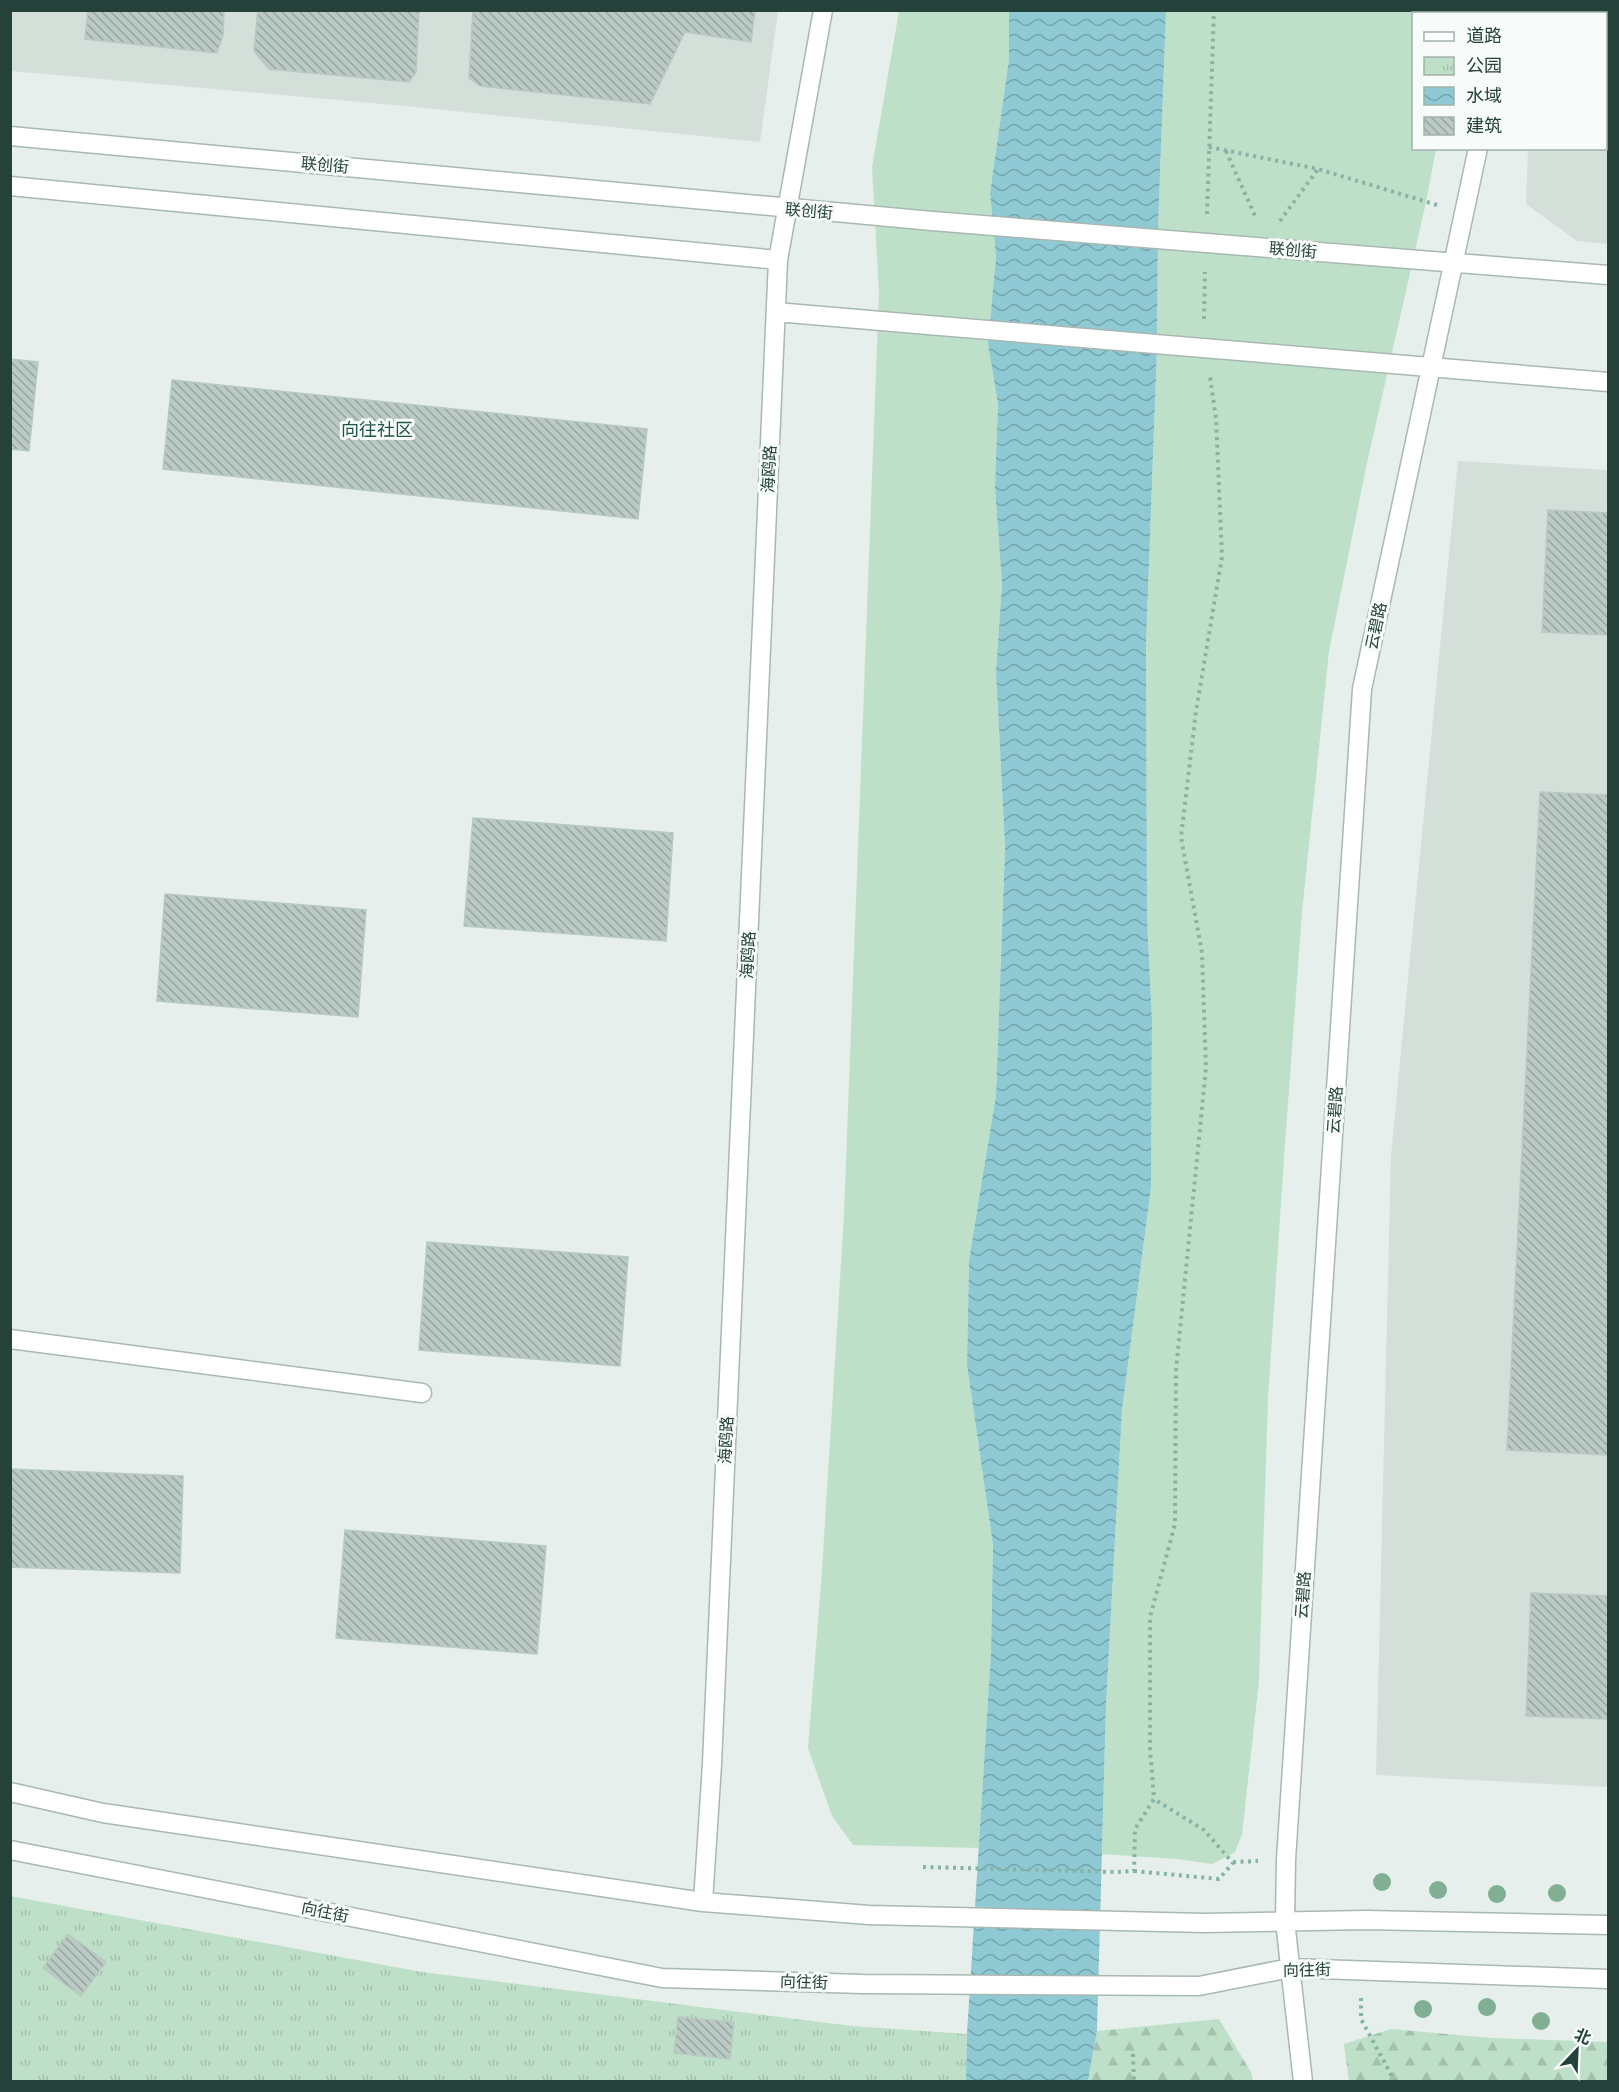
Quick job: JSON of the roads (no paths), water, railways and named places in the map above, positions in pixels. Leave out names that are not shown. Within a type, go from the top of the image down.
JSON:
[{"type":"street","name":"海鸥路","points":[[703,1902],[712,1752],[778,260],[823,10]]},
{"type":"street","name":"联创街","points":[[10,136],[788,209],[1608,275]]},
{"type":"street","name":"云碧路","points":[[1303,2082],[1285,1922],[1286,1860],[1362,689],[1478,150]]},
{"type":"street","points":[[10,186],[778,260]]},
{"type":"street","points":[[776,312],[1608,381]]},
{"type":"street","points":[[10,1339],[423,1393]]},
{"type":"street","points":[[10,1792],[103,1813],[703,1902],[869,1915],[1204,1923],[1366,1920],[1608,1925]]},
{"type":"street","name":"向往街","points":[[10,1850],[662,1978],[863,1984],[1199,1986],[1290,1968],[1608,1979]]},
{"type":"water","points":[[1009,11],[1166,11],[1146,644],[1147,918],[1152,1020],[1151,1187],[1122,1410],[1106,1705],[1097,2031],[1088,2081],[966,2082],[991,1652],[993,1545],[967,1365],[969,1260],[996,1095],[1005,847],[996,671],[1002,584],[995,487],[998,404],[988,344],[996,256],[990,193],[1009,59]]},
{"type":"district","name":"向往社区","points":[[377,429]]}]
